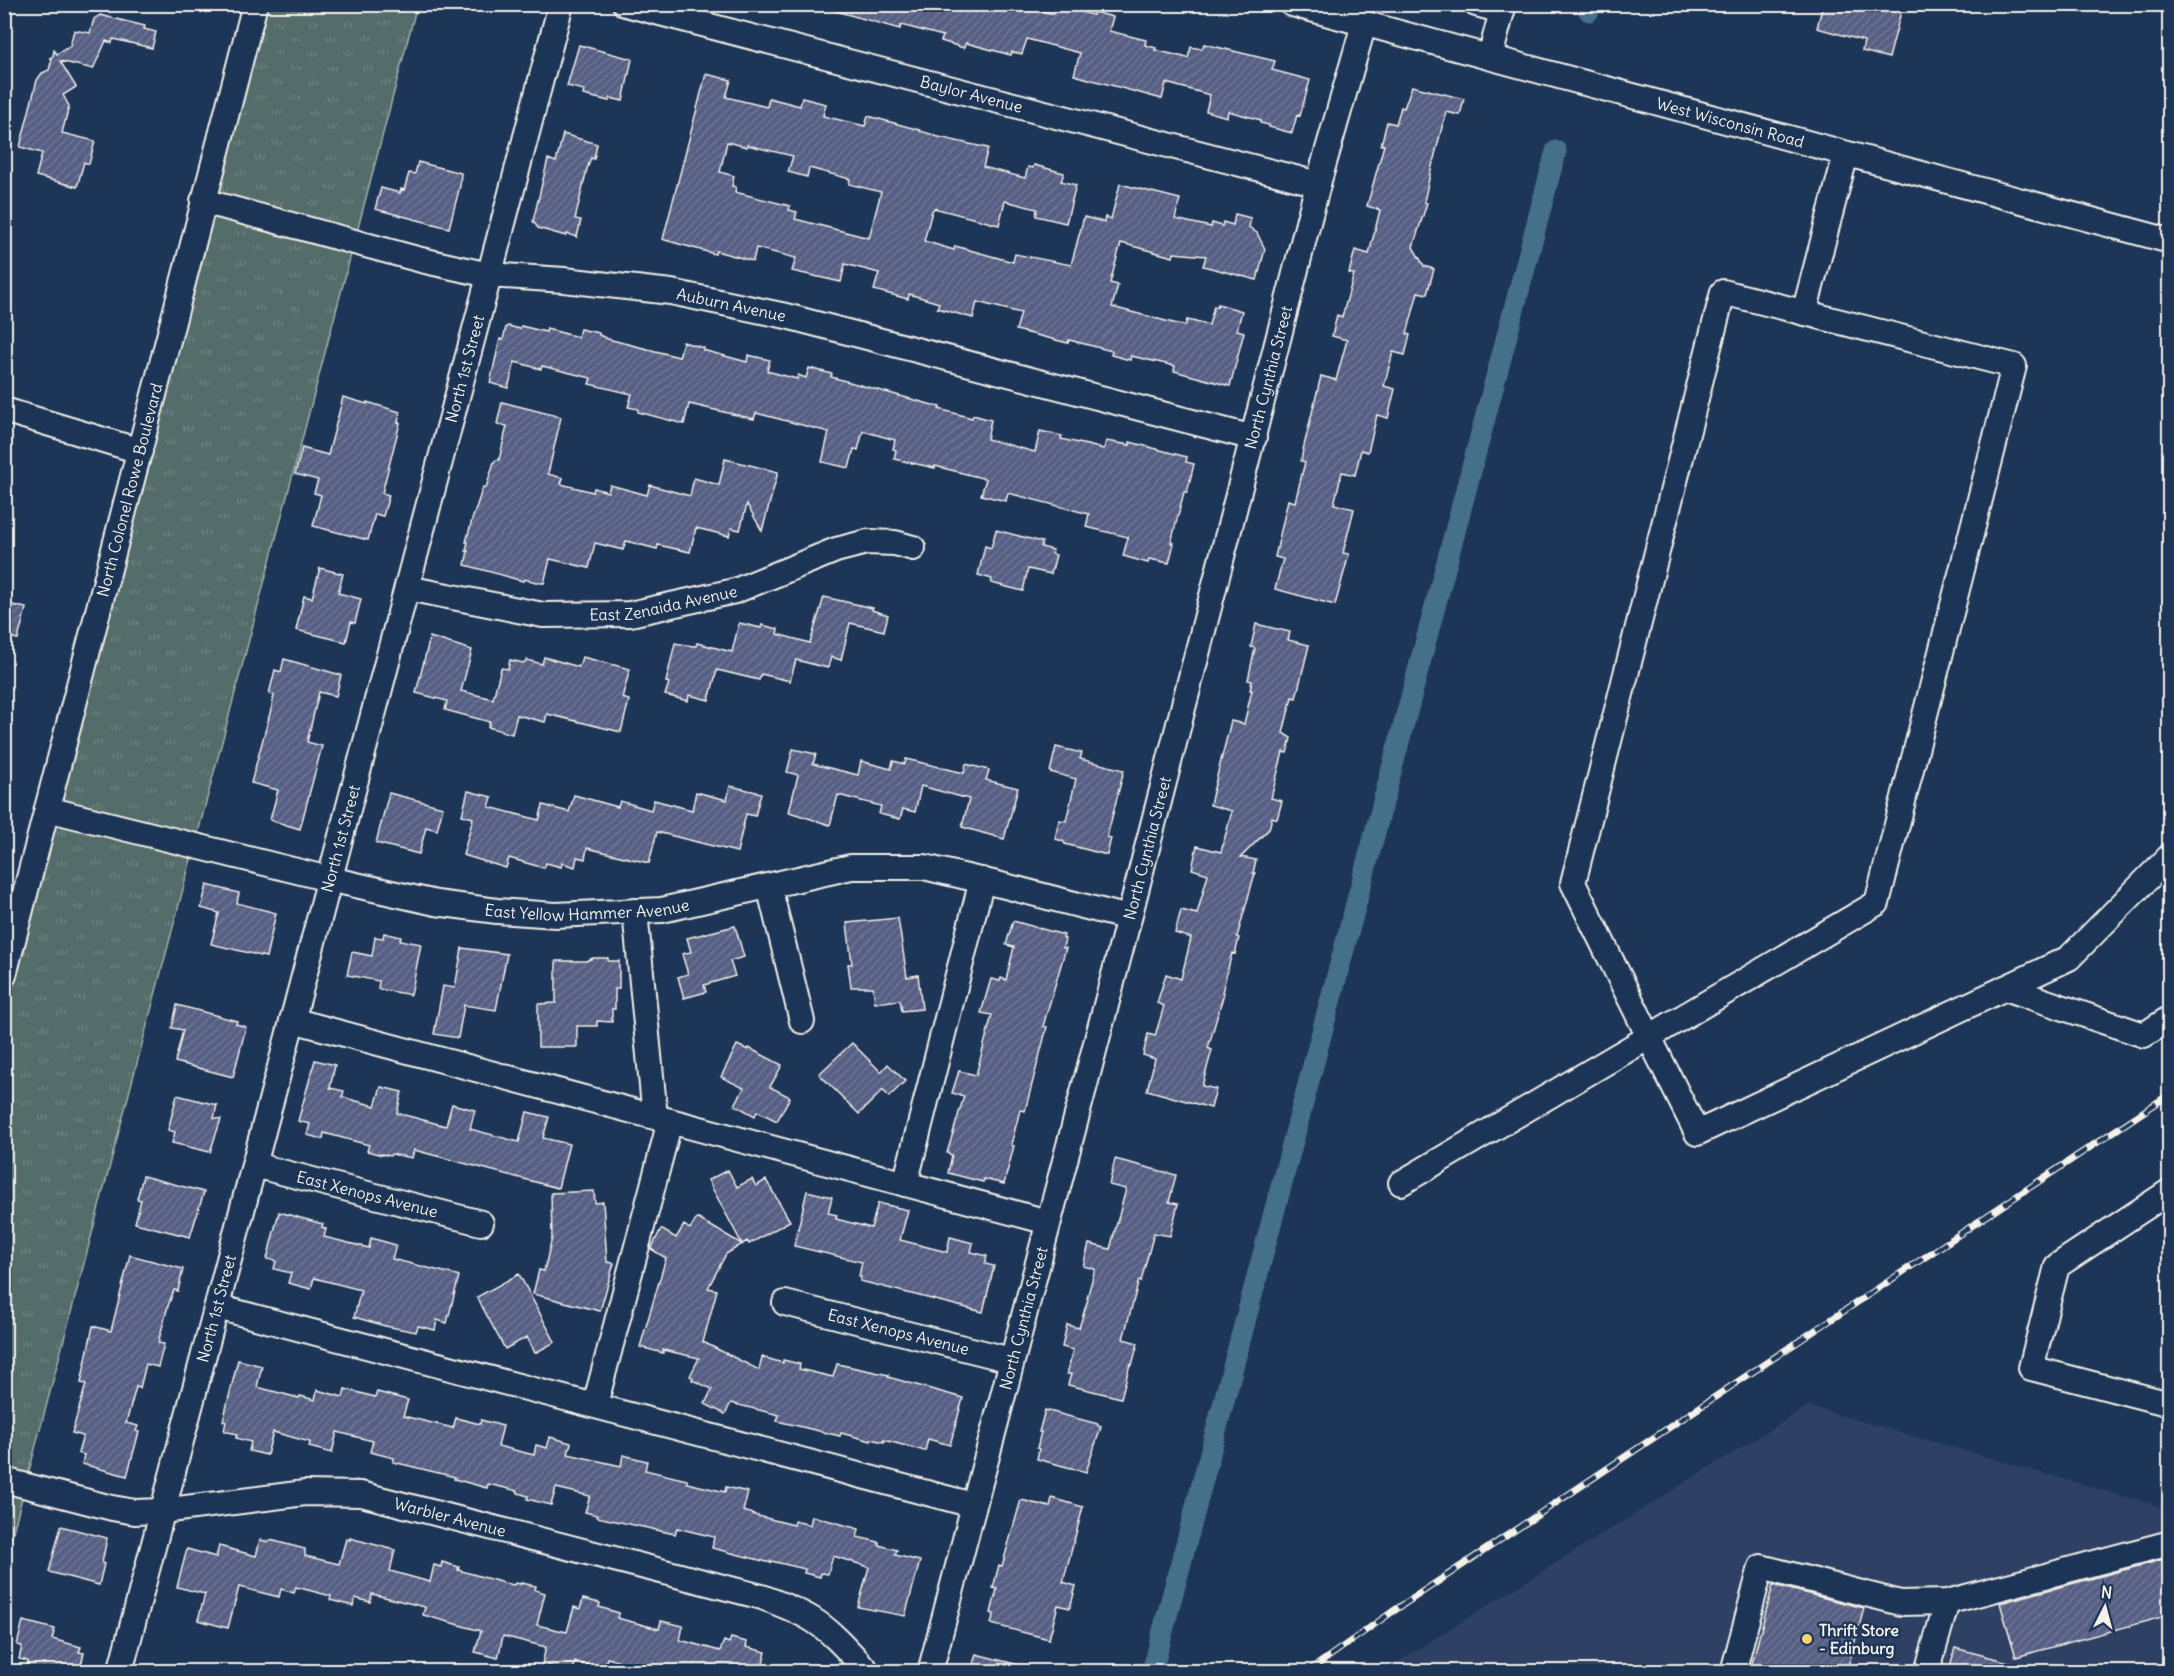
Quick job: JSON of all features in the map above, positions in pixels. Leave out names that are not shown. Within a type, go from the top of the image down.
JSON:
[{"type":"street","name":"North Colonel Rowe Boulevard","points":[[4,975],[255,4]]},
{"type":"street","name":"North 1st Street","points":[[120,1671],[561,4]]},
{"type":"street","name":"Baylor Avenue","points":[[625,4],[1318,184]]},
{"type":"street","name":"West Wisconsin Road","points":[[1292,4],[2169,241]]},
{"type":"street","points":[[1476,4],[1502,8],[1490,57]]},
{"type":"street","name":"North Cynthia Street","points":[[930,1671],[1129,918],[1318,184],[1364,24]]},
{"type":"street","points":[[1804,313],[1846,154]]},
{"type":"street","name":"Auburn Avenue","points":[[203,201],[421,260],[489,275],[564,280],[671,292],[786,316],[1254,438]]},
{"type":"street","points":[[1401,1183],[1649,1037],[1877,903],[2014,366],[1723,292],[1573,883],[1649,1037],[1697,1133],[2069,958],[2169,856]]},
{"type":"street","points":[[4,410],[140,451]]},
{"type":"street","name":"East Zenaida Avenue","points":[[407,588],[543,615],[630,614],[735,591],[836,550],[867,542],[895,543],[913,548]]},
{"type":"street","name":"East Yellow Hammer Avenue","points":[[47,809],[330,879],[436,903],[497,911],[556,915],[662,910],[851,867],[924,867],[1129,918]]},
{"type":"street","points":[[905,1184],[982,880]]},
{"type":"street","points":[[769,886],[802,1021]]},
{"type":"street","points":[[595,1405],[662,1119],[635,911]]},
{"type":"street","points":[[2005,988],[2144,1035],[2169,1018]]},
{"type":"street","points":[[292,1020],[1048,1222]]},
{"type":"street","name":"East Xenops Avenue","points":[[254,1165],[481,1223]]},
{"type":"street","points":[[2169,1191],[2057,1266],[2031,1368],[2169,1404]]},
{"type":"street","name":"East Xenops Avenue","points":[[785,1303],[1011,1360]]},
{"type":"street","points":[[217,1307],[973,1505]]},
{"type":"street","name":"Warbler Avenue","points":[[4,1480],[135,1512],[162,1511],[305,1493],[370,1496],[762,1597],[816,1621],[868,1671]]},
{"type":"street","points":[[1733,1671],[1761,1567],[1901,1603],[1947,1602],[2169,1543]]},
{"type":"street","points":[[1927,1671],[1947,1602]]},
{"type":"shaded area","points":[[1808,1406],[2169,1509],[2169,1671],[1381,1672]]},
{"type":"green space","points":[[268,5],[417,5],[5,1562],[5,997]]},
{"type":"building","points":[[832,4],[1017,4],[1054,14],[1056,8],[1066,10],[1067,8],[1093,15],[1094,12],[1113,17],[1109,31],[1146,40],[1145,45],[1156,48],[1155,50],[1188,58],[1191,47],[1202,49],[1204,44],[1275,61],[1272,70],[1310,80],[1300,116],[1297,115],[1292,133],[1269,127],[1269,125],[1260,123],[1261,120],[1228,111],[1227,117],[1206,111],[1210,95],[1166,83],[1162,99],[1074,75],[1080,53],[1027,39],[1022,54],[1012,52],[1011,55],[966,43],[964,48],[941,41],[943,36],[901,25],[900,29],[832,10]]},
{"type":"building","points":[[1823,4],[1903,4],[1889,58],[1862,51],[1864,41],[1817,28]]},
{"type":"building","points":[[100,15],[145,26],[144,29],[156,32],[152,48],[113,39],[112,43],[106,41],[93,69],[60,61],[76,87],[63,95],[69,106],[62,133],[95,141],[89,164],[84,162],[77,187],[36,176],[42,153],[20,147],[37,80],[42,73],[49,70],[52,59],[50,58],[54,50],[57,54],[70,46],[74,30],[90,33],[94,19]]},
{"type":"building","points":[[579,45],[632,59],[623,101],[610,98],[609,101],[583,95],[584,90],[567,86]]},
{"type":"building","points":[[706,74],[731,80],[726,97],[767,107],[769,98],[800,106],[802,98],[826,104],[823,116],[865,126],[868,116],[934,136],[988,148],[983,167],[1025,178],[1028,167],[1033,168],[1034,165],[1064,173],[1061,181],[1076,185],[1066,223],[1036,216],[1037,209],[1005,201],[999,225],[934,208],[924,241],[954,250],[955,246],[1013,262],[1015,254],[1071,265],[1084,217],[1104,222],[1105,217],[1111,219],[1120,184],[1180,199],[1175,219],[1211,227],[1212,223],[1222,226],[1223,222],[1233,225],[1235,214],[1251,218],[1249,227],[1257,233],[1265,249],[1257,280],[1203,266],[1206,256],[1174,253],[1173,257],[1121,243],[1110,283],[1118,285],[1112,307],[1185,326],[1187,320],[1209,325],[1214,306],[1217,307],[1218,304],[1242,311],[1237,330],[1244,332],[1230,386],[1174,371],[1175,366],[1131,356],[1130,360],[1111,355],[1112,351],[1016,330],[1021,313],[977,302],[973,318],[937,308],[939,303],[909,294],[908,299],[874,290],[879,273],[845,264],[841,282],[792,271],[796,258],[756,248],[753,261],[716,251],[715,254],[663,239]],"holes":[[[727,142],[747,147],[747,145],[793,156],[788,172],[807,177],[809,168],[850,179],[849,184],[881,192],[869,238],[795,219],[797,212],[789,210],[790,206],[735,192],[736,187],[732,186],[734,176],[720,172]]]},
{"type":"building","points":[[1412,86],[1464,99],[1460,115],[1446,112],[1430,174],[1424,202],[1427,203],[1413,247],[1424,266],[1434,269],[1427,294],[1418,292],[1407,334],[1410,335],[1405,355],[1393,352],[1384,386],[1395,389],[1388,418],[1377,415],[1368,452],[1361,450],[1355,475],[1342,472],[1334,504],[1354,509],[1343,553],[1349,554],[1335,605],[1275,589],[1283,559],[1275,557],[1288,500],[1295,502],[1305,462],[1301,461],[1303,450],[1321,376],[1336,380],[1347,340],[1332,336],[1337,315],[1342,317],[1354,274],[1349,273],[1355,250],[1369,254],[1380,210],[1367,206],[1384,145],[1381,145],[1387,122],[1396,124],[1401,107],[1404,108]]},
{"type":"building","points":[[563,134],[597,144],[594,159],[591,158],[587,169],[575,219],[581,220],[577,237],[538,228],[533,221],[548,159],[556,162]]},
{"type":"building","points":[[418,162],[461,173],[449,228],[375,209],[381,188],[400,193],[401,189],[404,190],[409,173],[415,174]]},
{"type":"building","points":[[508,326],[520,329],[521,326],[546,332],[547,329],[578,337],[580,329],[599,333],[608,339],[679,357],[683,342],[747,362],[748,355],[770,360],[767,371],[797,379],[798,375],[806,378],[809,368],[832,374],[831,377],[940,407],[939,409],[972,418],[973,415],[991,420],[987,439],[1035,452],[1040,431],[1062,436],[1061,439],[1104,449],[1106,441],[1130,445],[1130,442],[1187,457],[1186,462],[1194,464],[1171,543],[1174,543],[1169,563],[1149,559],[1148,563],[1123,556],[1128,537],[1086,527],[1089,514],[1008,493],[1006,501],[981,495],[986,479],[935,466],[935,468],[894,459],[895,440],[863,431],[858,450],[854,449],[849,468],[822,462],[829,432],[756,413],[754,419],[689,404],[684,424],[638,412],[638,409],[628,407],[632,394],[589,384],[591,378],[515,362],[508,388],[490,383],[500,339],[503,340]]},
{"type":"building","points":[[343,397],[400,412],[398,422],[400,423],[382,493],[389,495],[383,516],[375,514],[368,540],[313,526],[321,495],[314,493],[318,480],[295,474],[302,448],[328,455]]},
{"type":"building","points":[[502,402],[561,417],[548,474],[563,478],[561,484],[593,492],[594,488],[608,492],[610,485],[647,495],[650,485],[690,496],[694,478],[719,485],[725,459],[778,472],[762,531],[747,504],[740,530],[731,528],[729,536],[696,528],[690,552],[658,545],[657,549],[626,541],[623,550],[595,543],[589,568],[550,559],[544,583],[524,579],[523,581],[465,565],[468,551],[466,551],[468,542],[466,542],[472,520],[494,462],[499,460],[507,426],[497,424]]},
{"type":"building","points":[[996,530],[1042,542],[1041,547],[1053,550],[1052,554],[1056,555],[1051,574],[1028,569],[1023,591],[991,583],[992,579],[978,575],[985,546],[991,548]]},
{"type":"building","points":[[320,568],[343,574],[338,593],[361,599],[355,623],[351,622],[346,642],[296,630],[304,596],[312,598]]},
{"type":"building","points":[[824,597],[873,608],[872,610],[888,615],[884,631],[850,623],[841,660],[831,657],[828,668],[796,660],[790,681],[761,674],[759,680],[717,670],[709,700],[689,695],[688,701],[665,695],[675,643],[696,646],[697,643],[732,652],[739,623],[778,629],[777,634],[810,643]]},
{"type":"building","points":[[4,603],[26,608],[18,639],[4,636]]},
{"type":"building","points":[[1256,624],[1290,632],[1288,640],[1309,645],[1296,698],[1292,697],[1283,733],[1291,738],[1287,753],[1283,752],[1271,798],[1282,801],[1277,819],[1272,817],[1269,829],[1241,857],[1256,860],[1253,873],[1255,873],[1208,1048],[1212,1050],[1202,1086],[1216,1089],[1211,1108],[1147,1090],[1155,1059],[1143,1055],[1148,1034],[1155,1036],[1164,1006],[1157,1003],[1166,974],[1181,979],[1191,938],[1175,933],[1181,910],[1197,914],[1208,874],[1192,869],[1197,846],[1221,852],[1232,811],[1210,805],[1231,721],[1244,724],[1252,690],[1250,690],[1252,681],[1248,680],[1255,648],[1251,647]]},
{"type":"building","points":[[430,637],[472,650],[461,691],[493,699],[501,668],[508,669],[510,660],[523,663],[527,660],[542,664],[544,657],[579,667],[582,657],[630,669],[622,698],[629,700],[621,732],[547,714],[545,722],[517,715],[512,734],[488,727],[490,722],[445,710],[447,701],[416,693]]},
{"type":"building","points":[[284,659],[341,675],[336,696],[319,692],[307,742],[322,746],[300,829],[270,820],[278,790],[251,783],[272,706],[274,695],[269,694],[275,670],[281,672]]},
{"type":"building","points":[[1056,747],[1082,753],[1080,759],[1124,770],[1107,837],[1111,838],[1107,855],[1065,844],[1055,839],[1059,820],[1066,821],[1076,779],[1050,772]]},
{"type":"building","points":[[793,749],[816,754],[813,764],[858,775],[861,761],[891,769],[893,761],[905,764],[906,759],[964,773],[966,764],[989,770],[986,780],[1018,788],[1004,839],[962,827],[969,799],[921,786],[915,812],[903,809],[900,819],[879,814],[881,806],[838,795],[830,825],[789,812],[798,775],[787,772]]},
{"type":"building","points":[[730,786],[761,793],[755,816],[746,814],[737,852],[657,832],[649,863],[587,848],[585,859],[577,857],[575,867],[562,863],[561,867],[546,863],[544,868],[509,858],[506,868],[463,855],[473,818],[462,815],[468,791],[492,797],[489,807],[539,820],[543,805],[569,812],[574,795],[618,807],[620,801],[651,810],[654,800],[692,810],[696,792],[727,800]]},
{"type":"building","points":[[389,793],[443,807],[437,830],[426,827],[419,854],[376,843]]},
{"type":"building","points":[[207,885],[239,893],[237,903],[276,913],[266,957],[211,944],[219,913],[201,908]]},
{"type":"building","points":[[898,918],[907,977],[918,975],[922,1009],[902,1011],[900,1000],[875,1003],[873,987],[851,987],[848,964],[852,964],[847,923]]},
{"type":"building","points":[[1013,921],[1064,935],[1063,948],[1066,948],[1043,1026],[1047,1027],[1025,1111],[1020,1110],[1004,1184],[984,1179],[983,1182],[948,1173],[952,1155],[947,1153],[964,1096],[952,1093],[959,1071],[976,1075],[992,1015],[981,1013],[991,979],[1006,980],[1014,947],[1006,945]]},
{"type":"building","points":[[735,926],[744,957],[730,961],[735,976],[704,985],[706,992],[684,998],[678,977],[688,974],[682,954],[691,952],[687,938]]},
{"type":"building","points":[[384,933],[401,937],[400,940],[421,944],[411,995],[378,989],[379,981],[347,975],[352,952],[372,956],[375,937],[383,938]]},
{"type":"building","points":[[462,948],[507,954],[496,1010],[464,1005],[458,1038],[434,1034],[443,986],[455,988]]},
{"type":"building","points":[[593,958],[619,961],[619,989],[615,989],[615,1009],[612,1009],[612,1022],[597,1021],[597,1026],[577,1026],[577,1047],[538,1047],[538,1004],[556,1003],[556,961],[586,961]]},
{"type":"building","points":[[177,1005],[237,1021],[236,1024],[246,1027],[233,1077],[175,1062],[183,1030],[172,1028]]},
{"type":"building","points":[[852,1043],[881,1072],[888,1064],[905,1081],[889,1097],[883,1090],[859,1114],[819,1074]]},
{"type":"building","points":[[737,1045],[748,1050],[749,1048],[782,1065],[770,1087],[790,1097],[777,1121],[757,1111],[755,1116],[735,1105],[744,1088],[721,1077]]},
{"type":"building","points":[[315,1060],[335,1065],[330,1088],[344,1091],[342,1097],[375,1106],[381,1087],[402,1092],[397,1113],[446,1126],[452,1104],[475,1110],[470,1129],[519,1142],[527,1112],[549,1117],[543,1138],[569,1144],[558,1188],[414,1150],[412,1158],[391,1154],[390,1156],[382,1155],[367,1151],[369,1145],[324,1133],[323,1139],[307,1135],[310,1124],[298,1121]]},
{"type":"building","points":[[177,1095],[217,1105],[214,1118],[221,1119],[210,1152],[172,1143],[175,1132],[168,1130]]},
{"type":"building","points":[[1115,1159],[1176,1175],[1169,1202],[1178,1204],[1170,1236],[1154,1233],[1141,1281],[1139,1280],[1123,1339],[1138,1343],[1121,1398],[1068,1385],[1071,1374],[1067,1374],[1073,1350],[1062,1347],[1067,1325],[1079,1328],[1088,1299],[1095,1269],[1083,1266],[1089,1244],[1110,1249],[1126,1189],[1109,1185]]},
{"type":"building","points":[[728,1170],[737,1187],[752,1179],[756,1186],[766,1180],[790,1221],[749,1244],[747,1241],[726,1254],[708,1288],[717,1290],[703,1342],[759,1370],[762,1357],[783,1363],[783,1360],[800,1364],[799,1369],[833,1377],[837,1364],[889,1375],[888,1377],[963,1398],[950,1445],[928,1439],[925,1451],[884,1440],[884,1442],[871,1439],[871,1441],[841,1433],[840,1436],[777,1421],[779,1415],[731,1403],[725,1414],[705,1404],[712,1389],[692,1380],[690,1376],[699,1358],[640,1347],[666,1258],[651,1249],[661,1229],[676,1238],[684,1225],[690,1229],[697,1218],[742,1244],[708,1180]]},
{"type":"building","points":[[143,1176],[204,1192],[190,1237],[135,1223],[141,1200],[137,1199]]},
{"type":"building","points":[[594,1191],[595,1203],[603,1202],[607,1262],[614,1263],[600,1311],[533,1294],[539,1270],[544,1271],[552,1238],[551,1193]]},
{"type":"building","points":[[807,1191],[832,1197],[828,1213],[837,1215],[836,1219],[871,1228],[878,1203],[908,1210],[900,1240],[947,1252],[950,1237],[973,1243],[971,1252],[987,1256],[985,1264],[994,1266],[983,1312],[860,1281],[862,1262],[794,1246]]},
{"type":"building","points":[[279,1212],[323,1224],[322,1227],[326,1229],[324,1237],[369,1248],[371,1238],[396,1245],[392,1259],[459,1276],[447,1323],[437,1320],[435,1330],[418,1326],[416,1332],[385,1326],[354,1317],[361,1290],[314,1278],[311,1289],[288,1283],[291,1273],[274,1269],[276,1261],[267,1259]]},
{"type":"building","points":[[130,1255],[183,1269],[178,1291],[174,1290],[168,1306],[158,1343],[164,1344],[158,1367],[146,1364],[140,1388],[136,1387],[126,1423],[138,1426],[136,1431],[139,1432],[127,1476],[82,1464],[84,1455],[78,1453],[83,1436],[72,1433],[86,1384],[81,1383],[93,1326],[111,1331]]},
{"type":"building","points":[[519,1274],[555,1342],[535,1353],[527,1337],[505,1349],[477,1297]]},
{"type":"building","points":[[238,1360],[262,1366],[257,1387],[315,1400],[317,1390],[343,1397],[345,1389],[375,1397],[377,1392],[408,1400],[403,1416],[453,1428],[456,1418],[480,1424],[481,1420],[503,1426],[498,1446],[534,1455],[536,1445],[547,1448],[550,1437],[571,1443],[568,1454],[621,1466],[623,1455],[647,1461],[645,1470],[687,1480],[687,1483],[725,1492],[726,1487],[748,1492],[743,1511],[754,1515],[794,1525],[795,1521],[810,1525],[812,1516],[859,1529],[857,1537],[879,1542],[879,1545],[897,1550],[895,1555],[920,1561],[905,1616],[858,1607],[869,1567],[833,1556],[828,1574],[821,1573],[820,1577],[804,1573],[805,1569],[712,1548],[714,1537],[677,1528],[675,1534],[597,1517],[597,1515],[585,1512],[590,1496],[556,1488],[551,1505],[527,1499],[528,1496],[518,1491],[488,1484],[487,1488],[454,1479],[455,1477],[393,1462],[394,1458],[370,1452],[373,1441],[337,1432],[332,1453],[309,1447],[310,1442],[273,1432],[267,1455],[249,1451],[251,1442],[236,1438],[237,1434],[224,1431],[226,1422],[223,1421]]},
{"type":"building","points":[[1045,1410],[1098,1424],[1101,1427],[1086,1472],[1037,1459],[1041,1432],[1039,1432]]},
{"type":"building","points":[[1052,1498],[1083,1507],[1063,1582],[1076,1586],[1070,1608],[1058,1605],[1049,1639],[991,1624],[994,1614],[991,1613],[997,1589],[993,1588],[999,1565],[1002,1566],[1021,1500],[1050,1507]]},
{"type":"building","points":[[61,1526],[107,1538],[99,1585],[49,1572]]},
{"type":"building","points":[[350,1538],[395,1550],[390,1571],[430,1582],[434,1565],[441,1567],[442,1562],[459,1567],[458,1570],[504,1583],[536,1586],[535,1590],[545,1593],[537,1625],[567,1632],[574,1607],[580,1609],[583,1599],[600,1603],[599,1607],[619,1613],[617,1618],[659,1629],[661,1621],[683,1626],[680,1640],[720,1651],[724,1641],[729,1643],[731,1638],[747,1642],[746,1647],[766,1652],[761,1671],[649,1671],[649,1669],[607,1658],[604,1669],[575,1662],[573,1671],[571,1671],[542,1664],[546,1647],[503,1636],[498,1658],[475,1652],[481,1631],[423,1615],[425,1607],[372,1594],[370,1602],[355,1598],[353,1606],[330,1600],[331,1596],[296,1587],[294,1593],[281,1589],[279,1597],[239,1587],[228,1628],[198,1620],[205,1594],[177,1587],[187,1549],[216,1557],[219,1546],[256,1556],[260,1540],[269,1542],[270,1540],[305,1549],[305,1556],[339,1564],[346,1539],[350,1540]]},
{"type":"building","points":[[2169,1558],[2169,1615],[2016,1657],[2000,1603]]},
{"type":"building","name":"Thrift Store - Edinburg","points":[[1773,1585],[1864,1608],[1847,1671],[1750,1671]]},
{"type":"building","points":[[23,1621],[55,1629],[52,1639],[81,1647],[79,1652],[84,1653],[80,1669],[76,1668],[75,1671],[26,1671],[28,1661],[19,1659],[22,1646],[17,1645]]},
{"type":"building","points":[[1955,1648],[2024,1666],[2024,1671],[1949,1671]]},
{"type":"building","points":[[976,1654],[1023,1666],[1023,1671],[971,1671]]},
{"type":"waterway","points":[[1589,11],[1591,4]]},
{"type":"waterway","points":[[1152,1672],[1556,151]]},
{"type":"railway","points":[[1307,1672],[1392,1612],[2170,1094]]},
{"type":"place","name":"Thrift Store - Edinburg","points":[[1807,1639]]}]
